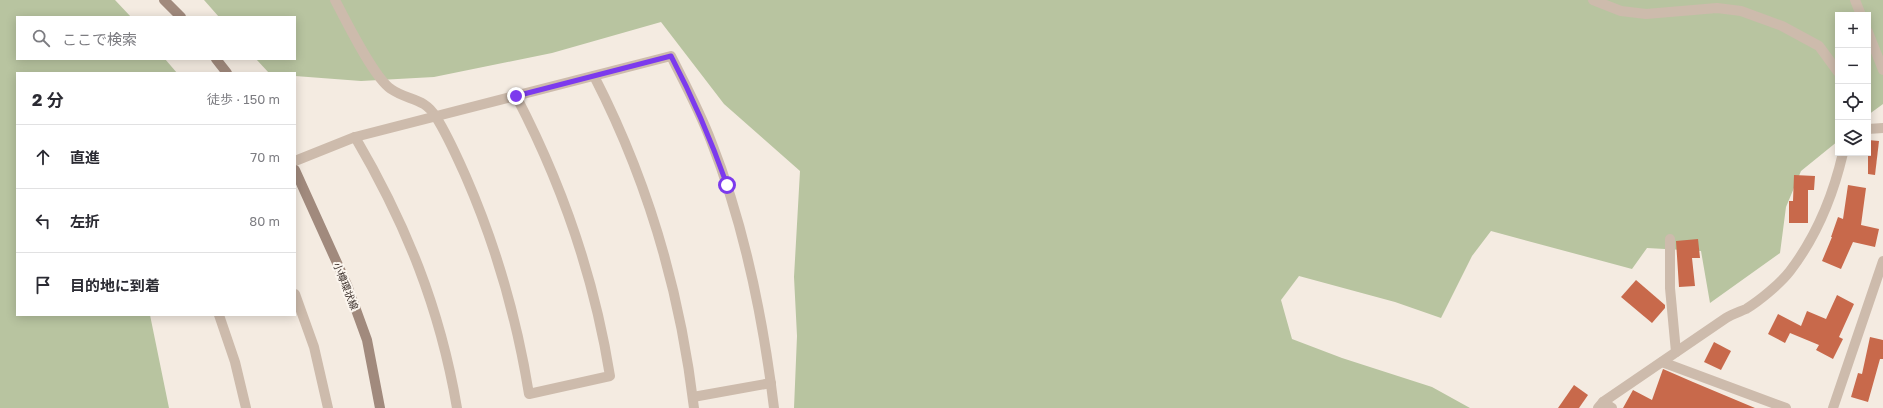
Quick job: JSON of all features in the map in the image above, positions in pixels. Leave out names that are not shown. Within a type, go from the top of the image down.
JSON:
[{"type":"main road","points":[[164,0],[180,16]]},
{"type":"main road","points":[[217,60],[226,72]]},
{"type":"main road","name":"小樽環状線","points":[[296,172],[347,285],[367,340],[380,408]]},
{"type":"street","points":[[335,0],[377,75],[391,89],[425,103],[436,116],[463,170],[492,242],[506,286],[530,394],[610,376],[597,308],[572,221],[556,178],[516,96]]},
{"type":"street","points":[[1593,0],[1621,11],[1646,14],[1717,8],[1741,11],[1782,26],[1819,46],[1835,68]]},
{"type":"street","points":[[1855,0],[1860,12]]},
{"type":"street","points":[[1871,40],[1883,70]]},
{"type":"street","points":[[296,161],[355,137],[671,56],[711,140],[727,185],[752,276],[762,321],[774,408]]},
{"type":"street","points":[[594,76],[618,124],[650,204],[675,295],[694,408]]},
{"type":"street","points":[[1871,129],[1883,128]]},
{"type":"street","points":[[355,137],[379,178],[400,220],[417,262],[442,339],[457,408]]},
{"type":"street","points":[[1600,405],[1676,352],[1731,316],[1745,309],[1762,297],[1789,272],[1810,240],[1827,207],[1842,156]]},
{"type":"street","points":[[1670,239],[1670,288],[1676,352]]},
{"type":"street","points":[[1833,408],[1883,261]]},
{"type":"street","points":[[296,297],[314,347],[328,408]]},
{"type":"street","points":[[219,316],[235,362],[246,408]]},
{"type":"street","points":[[1662,362],[1786,408]]},
{"type":"street","points":[[693,397],[771,383]]},
{"type":"street","points":[[1600,405],[1612,408]]},
{"type":"green space","points":[[0,0],[115,0],[130,16],[16,16],[16,60],[166,60],[176,72],[16,72],[16,316],[150,316],[169,408],[0,408]]},
{"type":"green space","points":[[204,0],[1883,0],[1883,104],[1871,113],[1871,12],[1835,12],[1835,143],[1801,171],[1786,207],[1780,253],[1710,303],[1701,251],[1647,248],[1632,269],[1491,231],[1472,256],[1441,318],[1395,302],[1299,276],[1281,300],[1292,339],[1342,358],[1432,387],[1470,408],[794,408],[797,336],[794,277],[800,171],[724,104],[661,22],[552,53],[434,77],[361,81],[296,76],[296,72],[268,72],[257,60],[296,60],[296,16],[218,16]]},
{"type":"building","points":[[1871,140],[1879,141],[1875,175],[1868,174],[1868,156],[1871,156]]},
{"type":"building","points":[[1794,175],[1815,176],[1814,190],[1808,190],[1808,223],[1789,223],[1789,201],[1793,201]]},
{"type":"building","points":[[1848,185],[1866,188],[1861,225],[1879,229],[1875,247],[1853,242],[1841,269],[1822,261],[1838,217],[1843,219]]},
{"type":"building","points":[[1698,239],[1700,258],[1692,258],[1695,286],[1679,287],[1676,241]]},
{"type":"building","points":[[1636,280],[1665,305],[1665,308],[1652,323],[1621,297]]},
{"type":"building","points":[[1837,295],[1854,304],[1839,337],[1843,339],[1833,359],[1816,350],[1819,345],[1790,333],[1785,343],[1768,334],[1778,314],[1801,326],[1807,311],[1826,319]]},
{"type":"building","points":[[1870,337],[1883,340],[1883,359],[1880,359],[1868,402],[1851,397],[1858,373],[1862,374]]},
{"type":"building","points":[[1714,342],[1731,351],[1721,370],[1704,362]]},
{"type":"building","points":[[1663,369],[1755,408],[1623,408],[1633,390],[1652,400]]},
{"type":"building","points":[[1574,385],[1588,395],[1579,408],[1558,408]]},
{"type":"route","points":[[516,96],[671,56],[711,140],[727,185]]}]
